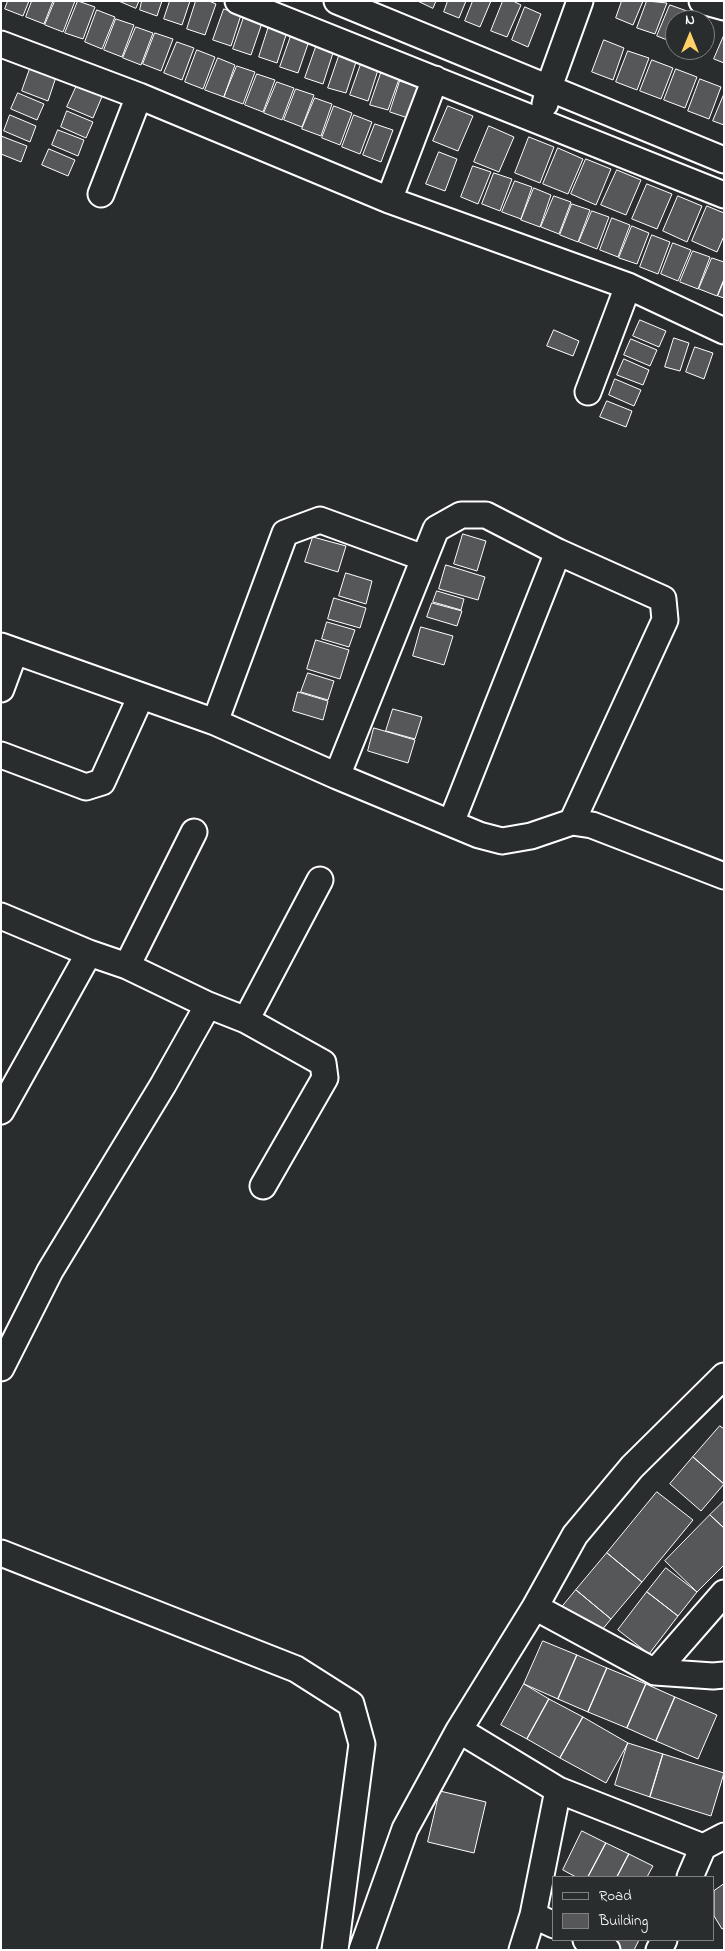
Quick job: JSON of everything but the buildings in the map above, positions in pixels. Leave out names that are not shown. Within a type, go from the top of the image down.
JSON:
[{"type":"street","points":[[337,1],[724,160]]},
{"type":"street","points":[[540,121],[549,87],[580,1]]},
{"type":"street","points":[[702,1],[724,7]]},
{"type":"street","points":[[253,4],[724,194]]},
{"type":"street","points":[[4,50],[139,96],[389,200],[628,286],[724,331]]},
{"type":"street","points":[[389,200],[435,79]]},
{"type":"street","points":[[101,194],[139,96]]},
{"type":"street","points":[[588,392],[628,286]]},
{"type":"street","points":[[337,776],[436,529],[461,515],[486,515],[558,552],[664,599],[665,620],[572,822]]},
{"type":"street","points":[[215,722],[285,533],[320,520],[424,558]]},
{"type":"street","points":[[451,823],[558,552]]},
{"type":"street","points":[[1,689],[8,648],[215,722],[337,776],[479,835],[502,841],[531,836],[572,822],[592,825],[724,876]]},
{"type":"street","points":[[1,756],[86,787],[102,782],[141,696]]},
{"type":"street","points":[[127,966],[194,832]]},
{"type":"street","points":[[246,1020],[320,880]]},
{"type":"street","points":[[1,916],[127,966],[208,1005],[246,1020],[323,1063],[325,1078],[262,1186]]},
{"type":"street","points":[[1,1111],[89,952]]},
{"type":"street","points":[[1,1368],[50,1272],[163,1084],[208,1005]]},
{"type":"street","points":[[362,1950],[405,1829],[459,1730],[535,1607],[575,1535],[632,1467],[724,1376]]},
{"type":"street","points":[[1,1553],[296,1669],[351,1704],[362,1744],[335,1950]]},
{"type":"street","points":[[654,1672],[724,1593]]},
{"type":"street","points":[[535,1607],[654,1672],[713,1676],[724,1674]]},
{"type":"street","points":[[459,1730],[558,1790],[713,1841],[691,1876]]},
{"type":"street","points":[[522,1950],[543,1920],[558,1790]]},
{"type":"street","points":[[588,1941],[607,1950]]}]
